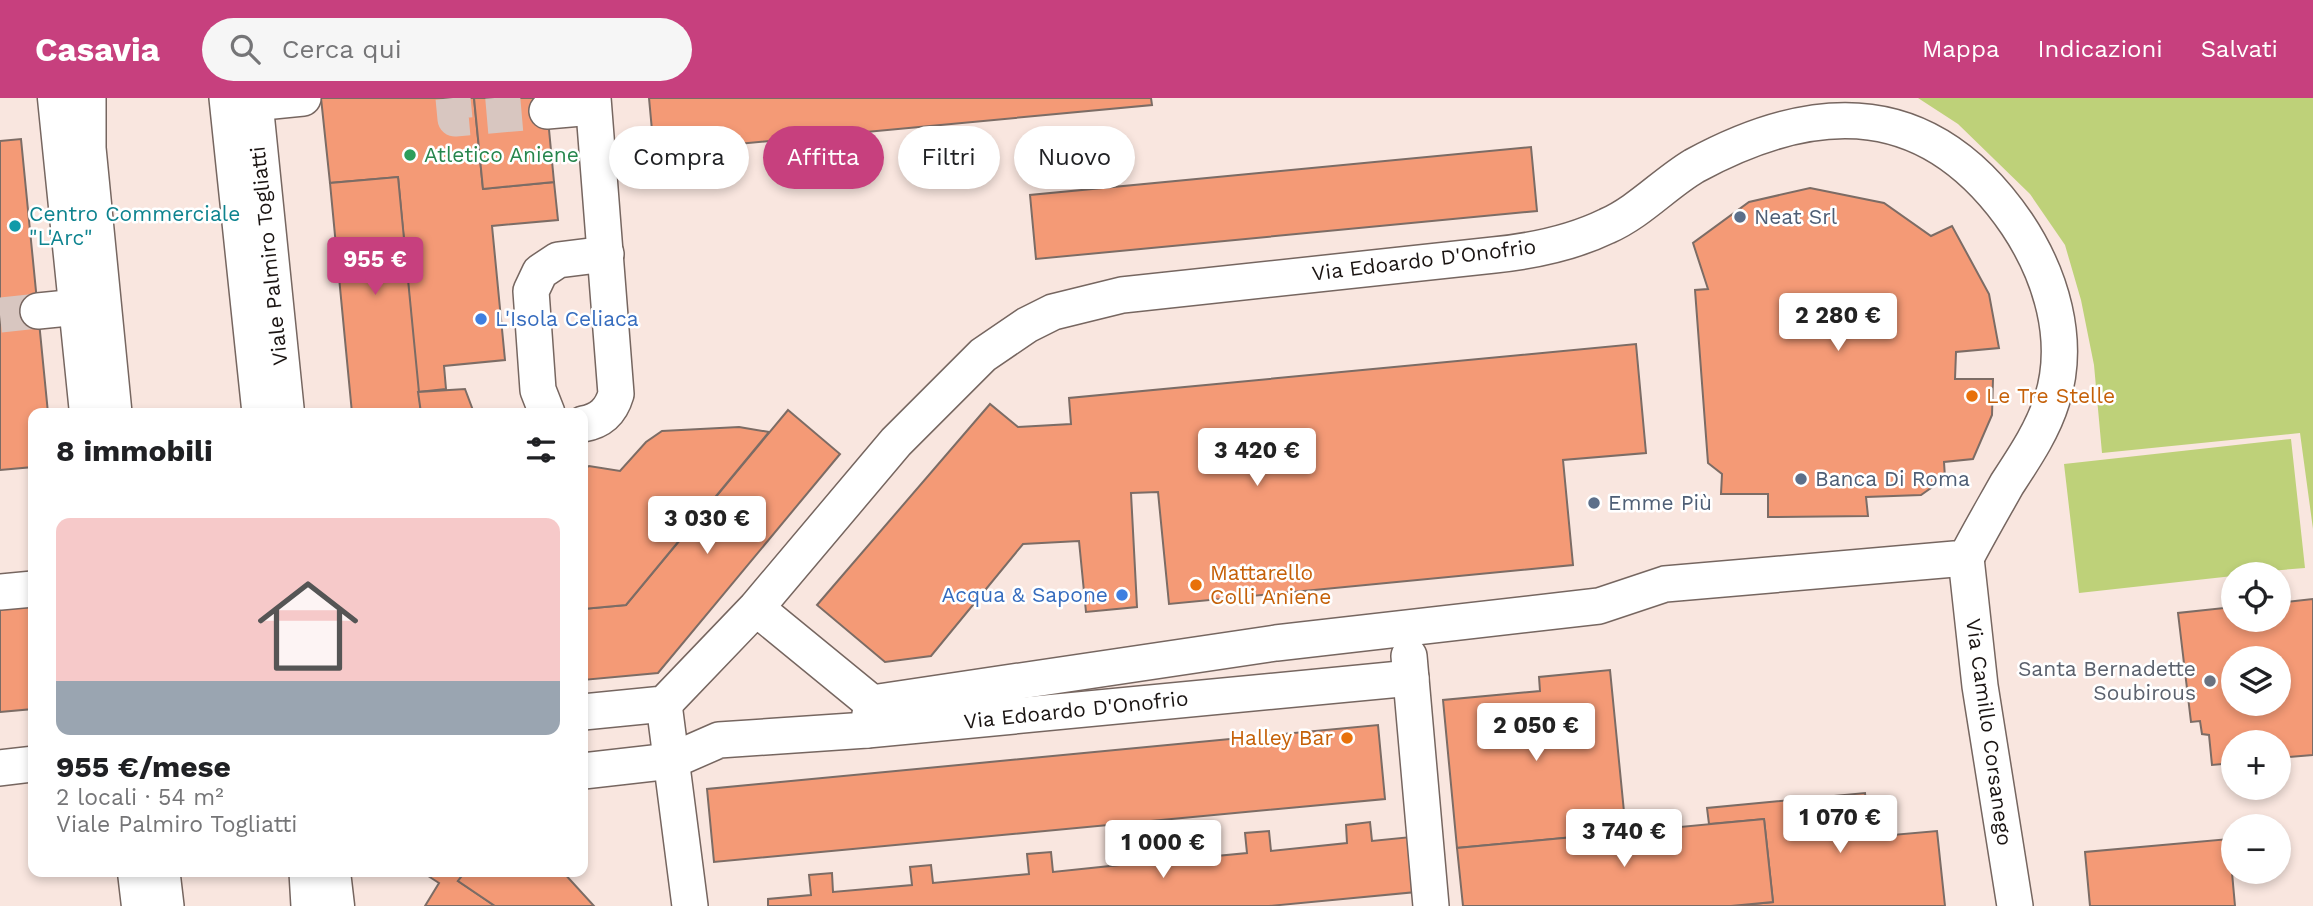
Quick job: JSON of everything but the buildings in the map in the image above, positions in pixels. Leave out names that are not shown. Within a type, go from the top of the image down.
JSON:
[{"type":"main road","points":[[57,98],[88,408]]},
{"type":"main road","name":"Viale Palmiro Togliatti","points":[[244,100],[284,408]]},
{"type":"main road","points":[[138,877],[141,906]]},
{"type":"main road","points":[[332,877],[335,906]]},
{"type":"street","points":[[88,98],[88,148],[114,408]]},
{"type":"street","points":[[244,100],[303,98]]},
{"type":"street","name":"Viale Palmiro Togliatti","points":[[244,100],[260,408]]},
{"type":"street","points":[[547,111],[593,103],[616,394],[607,413],[600,419],[588,423]]},
{"type":"street","name":"Via Edoardo D'Onofrio","points":[[588,770],[671,761],[719,740],[869,717],[1276,643],[1600,606],[1665,584],[1966,558],[2053,400],[2060,347],[2057,318],[2046,281],[2025,236],[2004,206],[1965,166],[1931,142],[1899,126],[1877,119],[1799,110],[1683,174],[1622,219],[1565,242],[1503,254],[1122,295],[1086,302],[1041,318],[1011,334],[983,355],[896,443],[756,608],[664,704]]},
{"type":"street","points":[[545,408],[538,390],[531,291],[540,272],[558,260],[606,254]]},
{"type":"street","points":[[38,311],[78,307]]},
{"type":"street","name":"Via Camillo Corsanego","points":[[1966,558],[1980,686],[2015,906]]},
{"type":"street","points":[[0,592],[28,589]]},
{"type":"street","points":[[756,608],[869,717]]},
{"type":"street","points":[[1407,628],[1431,906]]},
{"type":"street","name":"Via Edoardo D'Onofrio","points":[[869,717],[1410,678]]},
{"type":"street","points":[[588,712],[664,704],[690,906]]},
{"type":"street","points":[[0,768],[28,765]]},
{"type":"street","points":[[163,877],[166,906]]},
{"type":"street","points":[[307,877],[309,906]]},
{"type":"green space","points":[[1918,98],[2313,98],[2313,529],[2300,433],[2102,453],[2094,365],[2081,300],[2065,245],[2030,194],[1958,124]]},
{"type":"green space","points":[[2291,439],[2305,568],[2291,569],[2291,562],[2221,562],[2221,577],[2079,593],[2064,464]]},
{"type":"tunnel","points":[[453,98],[455,119],[547,111]]},
{"type":"tunnel","points":[[0,315],[38,311]]},
{"type":"place","name":"Atletico Aniene","points":[[410,155]]},
{"type":"place","name":"Neat Srl","points":[[1740,217]]},
{"type":"place","name":"Centro Commerciale \"L'Arc\"","points":[[15,226]]},
{"type":"place","name":"L'Isola Celiaca","points":[[481,319]]},
{"type":"place","name":"Le Tre Stelle","points":[[1972,396]]},
{"type":"place","name":"Banca Di Roma","points":[[1801,479]]},
{"type":"place","name":"Emme Più","points":[[1594,503]]},
{"type":"place","name":"Mattarello Colli Aniene","points":[[1196,585]]},
{"type":"place","name":"Acqua & Sapone","points":[[1122,595]]},
{"type":"place","name":"Santa Bernadette Soubirous","points":[[2210,681]]},
{"type":"place","name":"Halley Bar","points":[[1347,738]]}]
